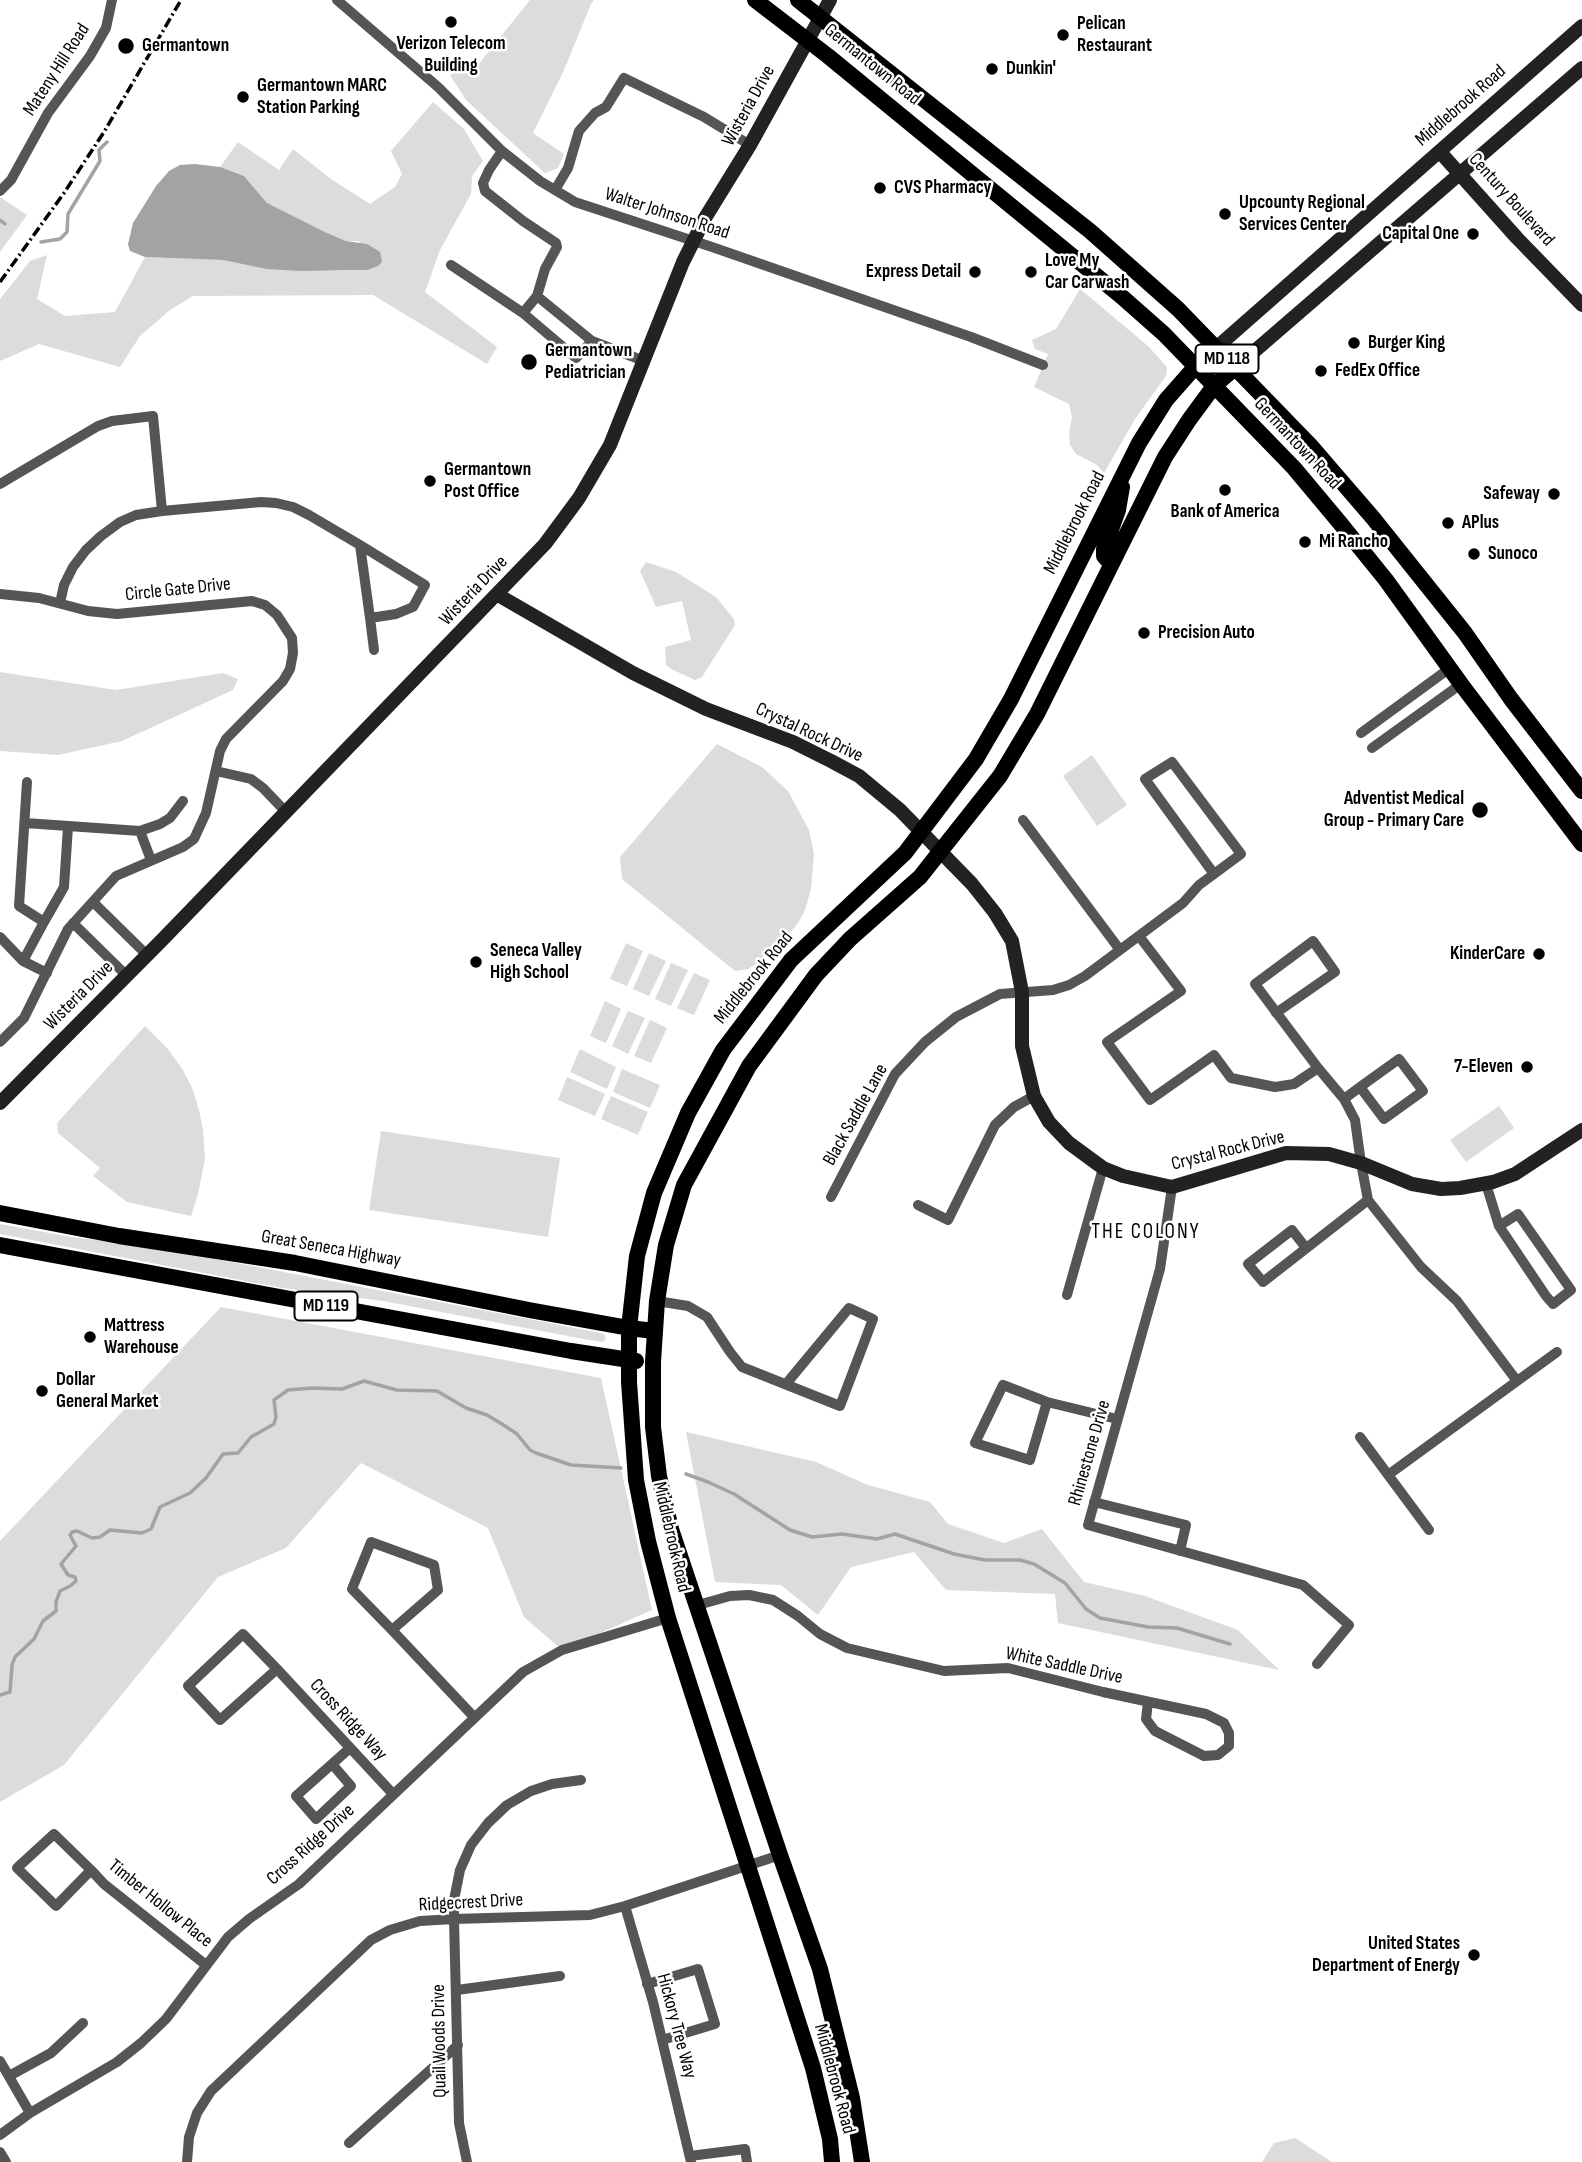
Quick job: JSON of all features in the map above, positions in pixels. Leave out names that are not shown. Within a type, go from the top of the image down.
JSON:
[{"type":"main road","name":"Germantown Road","points":[[755,0],[808,39],[1164,334],[1294,468],[1340,523],[1386,580],[1582,844]]},
{"type":"main road","name":"Germantown Road","points":[[798,0],[1090,231],[1178,309],[1310,445],[1373,518],[1465,633],[1511,699],[1582,791]]},
{"type":"main road","name":"Middlebrook Road","points":[[832,2162],[830,2139],[813,2068],[668,1618],[648,1541],[636,1480],[628,1360],[637,1256],[654,1193],[688,1113],[723,1050],[791,960],[905,853],[976,759],[1011,699],[1139,443],[1166,400],[1216,348]]},
{"type":"main road","name":"Middlebrook Road","points":[[862,2162],[852,2098],[820,1969],[671,1529],[659,1476],[653,1427],[653,1362],[657,1301],[666,1245],[684,1185],[749,1066],[816,975],[850,939],[920,877],[1000,776],[1037,714],[1165,457],[1214,386],[1235,368]]},
{"type":"main road","points":[[1111,564],[1104,556],[1104,549],[1118,510],[1123,474]]},
{"type":"main road","name":"Great Seneca Highway","points":[[0,1213],[119,1237],[295,1263],[654,1331]]},
{"type":"main road","name":"MD 119","points":[[0,1245],[571,1352],[653,1362]]},
{"type":"street","name":"Mateny Hill Road","points":[[0,191],[10,180],[48,113],[106,28],[112,0]]},
{"type":"street","name":"Walter Johnson Road","points":[[337,0],[438,87],[502,151],[540,181],[575,202],[971,337],[1043,365]]},
{"type":"street","name":"Wisteria Drive","points":[[0,1103],[127,976],[545,544],[579,498],[610,445],[683,262],[705,218],[750,145],[830,0]]},
{"type":"street","name":"Middlebrook Road","points":[[1216,348],[1582,26]]},
{"type":"street","name":"Middlebrook Road","points":[[1235,368],[1582,68]]},
{"type":"street","points":[[555,190],[568,168],[579,131],[596,113],[606,107],[624,78],[704,117],[750,145]]},
{"type":"street","points":[[502,151],[483,183],[485,191],[556,243],[537,296],[523,313]]},
{"type":"street","name":"Century Boulevard","points":[[1440,152],[1582,305]]},
{"type":"street","points":[[451,265],[523,313],[576,358],[592,341]]},
{"type":"street","points":[[537,296],[592,341],[644,361]]},
{"type":"street","points":[[0,484],[98,426],[113,421],[153,416],[162,511]]},
{"type":"street","points":[[60,603],[64,585],[73,567],[86,550],[120,522],[136,515],[162,511],[261,502],[293,507],[309,515],[425,585],[412,607],[406,611],[370,618]]},
{"type":"street","points":[[360,545],[374,650]]},
{"type":"street","name":"Circle Gate Drive","points":[[0,594],[117,614],[252,601],[265,605],[276,615],[292,638],[293,653],[290,670],[283,681],[226,739],[220,751],[206,813],[194,839],[183,847],[116,876],[58,944],[47,973],[24,1018],[0,1042]]},
{"type":"street","name":"Crystal Rock Drive","points":[[498,595],[632,673],[706,709],[793,742],[859,776],[894,804],[972,884],[995,913],[1012,941],[1022,992],[1022,1046],[1034,1096],[1049,1122],[1069,1143],[1103,1168],[1123,1176],[1172,1187],[1286,1153],[1329,1154],[1361,1163],[1412,1184],[1441,1189],[1460,1188],[1486,1184],[1515,1174],[1579,1130]]},
{"type":"street","points":[[1361,733],[1450,668]]},
{"type":"street","points":[[1372,748],[1461,684]]},
{"type":"street","points":[[1022,992],[1053,990],[1069,985],[1183,903],[1199,885],[1214,874],[1241,854],[1172,762],[1144,779],[1214,874]]},
{"type":"street","points":[[216,771],[251,779],[286,812]]},
{"type":"street","points":[[27,782],[19,906],[44,922]]},
{"type":"street","points":[[25,823],[140,831],[170,818],[183,802]]},
{"type":"street","points":[[1023,820],[1120,950]]},
{"type":"street","points":[[23,961],[64,887],[68,827]]},
{"type":"street","points":[[140,831],[151,860]]},
{"type":"street","points":[[93,902],[147,955]]},
{"type":"street","points":[[74,923],[127,976]]},
{"type":"street","points":[[1139,936],[1181,991],[1107,1042],[1150,1100],[1214,1055],[1231,1078],[1275,1087],[1294,1084],[1318,1068]]},
{"type":"street","points":[[0,937],[23,961],[47,973]]},
{"type":"street","points":[[1276,1013],[1335,972],[1313,941],[1255,984],[1276,1013],[1318,1068],[1344,1099],[1355,1120],[1368,1200],[1421,1267],[1457,1301],[1517,1381]]},
{"type":"street","name":"Black Saddle Lane","points":[[831,1197],[895,1074],[925,1042],[956,1017],[1000,995],[1022,992]]},
{"type":"street","points":[[1344,1099],[1360,1087],[1399,1059],[1423,1091],[1384,1119],[1360,1087]]},
{"type":"street","points":[[918,1205],[948,1220],[995,1125],[1014,1107],[1034,1096]]},
{"type":"street","points":[[1067,1295],[1103,1168]]},
{"type":"street","points":[[1486,1184],[1499,1226],[1546,1296],[1553,1304],[1571,1290],[1518,1213],[1499,1226]]},
{"type":"street","name":"Rhinestone Drive","points":[[1172,1187],[1160,1269],[1088,1525],[1303,1585],[1349,1625],[1317,1664]]},
{"type":"street","points":[[1306,1248],[1292,1230],[1248,1264],[1263,1282],[1368,1200]]},
{"type":"street","points":[[657,1301],[688,1306],[708,1317],[742,1367],[840,1406],[873,1319],[849,1308],[786,1384]]},
{"type":"street","points":[[1388,1475],[1557,1352]]},
{"type":"street","points":[[1047,1402],[1030,1460],[975,1443],[1003,1385],[1047,1402],[1117,1419]]},
{"type":"street","points":[[1360,1437],[1429,1530]]},
{"type":"street","points":[[1094,1502],[1186,1525],[1180,1550]]},
{"type":"street","points":[[392,1630],[438,1590],[435,1565],[371,1542],[352,1588],[474,1717]]},
{"type":"street","name":"White Saddle Drive","points":[[698,1605],[749,1595],[773,1600],[798,1615],[820,1634],[847,1648],[944,1671],[1008,1668],[1206,1714],[1224,1723],[1229,1733],[1229,1745],[1218,1755],[1203,1756],[1155,1731],[1146,1719],[1148,1702]]},
{"type":"street","name":"Cross Ridge Drive","points":[[0,2135],[30,2113],[117,2062],[141,2043],[166,2019],[228,1937],[299,1884],[523,1672],[562,1650],[668,1618]]},
{"type":"street","name":"Cross Ridge Way","points":[[277,1670],[220,1720],[188,1686],[243,1634],[277,1670],[393,1794]]},
{"type":"street","points":[[332,1764],[351,1786],[316,1819],[296,1796],[332,1764],[350,1748]]},
{"type":"street","name":"Quail Woods Drive","points":[[467,2162],[459,2123],[457,2045],[454,1900],[460,1870],[471,1845],[507,1805],[531,1791],[552,1784],[581,1780]]},
{"type":"street","name":"Timber Hollow Place","points":[[91,1870],[55,1906],[17,1868],[54,1834],[91,1870],[104,1884],[206,1965]]},
{"type":"street","name":"Ridgecrest Drive","points":[[187,2162],[189,2137],[197,2113],[211,2091],[371,1940],[390,1930],[420,1921],[590,1914],[625,1906],[780,1855]]},
{"type":"street","name":"Hickory Tree Way","points":[[625,1906],[662,2040],[690,2159],[745,2149],[747,2162]]},
{"type":"street","points":[[647,1984],[698,1969],[715,2024],[662,2040]]},
{"type":"street","points":[[457,1990],[560,1976]]},
{"type":"street","points":[[9,2076],[51,2053],[83,2023]]},
{"type":"street","points":[[349,2143],[457,2045]]},
{"type":"street","points":[[0,2061],[30,2113]]},
{"type":"street","points":[[0,2152],[6,2162]]},
{"type":"shaded area","points":[[530,0],[594,0],[533,133],[564,154],[558,168],[545,173],[466,100],[450,75],[478,65]]},
{"type":"shaded area","points":[[433,102],[464,129],[483,161],[472,176],[471,194],[440,250],[425,292],[497,347],[487,364],[373,295],[193,296],[170,310],[140,336],[120,367],[39,344],[0,361],[0,299],[30,261],[47,255],[37,299],[65,316],[115,312],[145,257],[223,260],[266,269],[367,270],[359,241],[346,241],[278,209],[267,203],[244,176],[220,167],[238,142],[279,170],[293,149],[331,179],[370,204],[395,187],[402,174],[391,151]]},
{"type":"shaded area","points":[[180,165],[220,167],[244,176],[267,203],[346,241],[367,244],[380,252],[382,262],[367,270],[302,271],[266,269],[223,260],[145,257],[130,251],[128,244],[133,223],[156,186],[169,171]]},
{"type":"shaded area","points":[[0,197],[27,215],[0,252]]},
{"type":"shaded area","points":[[1080,289],[1148,346],[1167,367],[1166,376],[1135,419],[1104,473],[1097,465],[1076,454],[1070,445],[1072,417],[1069,404],[1034,387],[1048,354],[1035,349],[1032,340],[1056,329]]},
{"type":"shaded area","points":[[646,562],[676,572],[716,597],[734,619],[735,625],[702,677],[695,680],[666,665],[665,647],[691,640],[682,601],[656,607],[640,571]]},
{"type":"shaded area","points":[[0,672],[116,690],[223,673],[238,679],[233,690],[122,741],[58,755],[0,751]]},
{"type":"shaded area","points":[[717,744],[762,767],[788,791],[809,830],[814,854],[811,889],[798,923],[774,952],[748,969],[735,971],[622,879],[620,857]]},
{"type":"shaded area","points":[[1092,755],[1127,805],[1097,826],[1063,776]]},
{"type":"shaded area","points":[[626,943],[643,951],[627,986],[610,979]]},
{"type":"shaded area","points":[[649,953],[666,961],[649,996],[633,989]]},
{"type":"shaded area","points":[[671,963],[688,970],[671,1006],[655,999]]},
{"type":"shaded area","points":[[694,973],[710,980],[694,1015],[677,1008]]},
{"type":"shaded area","points":[[605,1001],[621,1009],[606,1043],[590,1036]]},
{"type":"shaded area","points":[[628,1011],[645,1018],[628,1054],[612,1046]]},
{"type":"shaded area","points":[[650,1020],[667,1028],[651,1063],[634,1056]]},
{"type":"shaded area","points":[[145,1026],[168,1049],[183,1070],[199,1110],[205,1159],[191,1216],[127,1202],[93,1176],[100,1168],[58,1133],[57,1123]]},
{"type":"shaded area","points":[[580,1049],[616,1067],[607,1089],[570,1072]]},
{"type":"shaded area","points":[[622,1069],[660,1085],[650,1108],[613,1092]]},
{"type":"shaded area","points":[[567,1077],[605,1094],[595,1116],[558,1100]]},
{"type":"shaded area","points":[[611,1096],[648,1112],[638,1135],[601,1119]]},
{"type":"shaded area","points":[[1499,1106],[1514,1128],[1466,1162],[1450,1140]]},
{"type":"shaded area","points":[[381,1131],[560,1158],[548,1237],[369,1210]]},
{"type":"shaded area","points":[[0,1224],[221,1260],[596,1332],[604,1334],[606,1339],[603,1342],[589,1340],[383,1301],[282,1288],[0,1234]]},
{"type":"shaded area","points":[[221,1307],[601,1378],[652,1610],[562,1650],[524,1617],[488,1528],[361,1463],[286,1548],[218,1577],[64,1765],[0,1802],[0,1541]]},
{"type":"shaded area","points":[[686,1432],[816,1462],[868,1485],[930,1502],[948,1524],[1004,1543],[1042,1529],[1084,1582],[1145,1596],[1238,1630],[1279,1670],[1058,1623],[1055,1594],[946,1590],[914,1552],[851,1567],[818,1615],[781,1585],[715,1582]]},
{"type":"shaded area","points":[[1295,2138],[1332,2162],[1262,2162],[1274,2143]]},
{"type":"waterway","points":[[41,242],[60,239],[67,232],[68,214],[100,161],[99,150],[107,142]]},
{"type":"waterway","points":[[0,220],[5,224]]},
{"type":"waterway","points":[[0,1695],[10,1692],[15,1657],[34,1639],[43,1621],[56,1611],[60,1591],[76,1581],[61,1564],[76,1546],[70,1535],[72,1532],[77,1531],[92,1538],[100,1537],[110,1530],[142,1533],[151,1529],[160,1507],[190,1493],[206,1478],[223,1454],[238,1453],[251,1437],[274,1424],[274,1400],[288,1390],[342,1389],[364,1381],[397,1390],[437,1391],[502,1424],[517,1434],[530,1450],[536,1453],[571,1465],[621,1468]]},
{"type":"waterway","points":[[686,1474],[734,1494],[790,1530],[812,1537],[842,1534],[877,1539],[895,1534],[954,1554],[985,1560],[1020,1560],[1034,1564],[1065,1583],[1086,1609],[1100,1618],[1148,1627],[1177,1628],[1230,1644]]},
{"type":"railway","points":[[0,282],[104,132],[181,0]]},
{"type":"place","name":"Verizon Telecom Building","points":[[451,22]]},
{"type":"place","name":"Pelican Restaurant","points":[[1063,35]]},
{"type":"place","name":"Germantown","points":[[126,46]]},
{"type":"place","name":"Dunkin'","points":[[992,69]]},
{"type":"place","name":"Germantown MARC Station Parking","points":[[243,97]]},
{"type":"place","name":"CVS Pharmacy","points":[[880,188]]},
{"type":"place","name":"Upcounty Regional Services Center","points":[[1225,214]]},
{"type":"place","name":"Capital One","points":[[1473,234]]},
{"type":"place","name":"Express Detail","points":[[975,272]]},
{"type":"place","name":"Love My Car Carwash","points":[[1031,272]]},
{"type":"place","name":"Burger King","points":[[1354,343]]},
{"type":"place","name":"Germantown Pediatrician","points":[[529,362]]},
{"type":"place","name":"FedEx Office","points":[[1321,371]]},
{"type":"place","name":"Germantown Post Office","points":[[430,481]]},
{"type":"place","name":"Bank of America","points":[[1225,490]]},
{"type":"place","name":"Safeway","points":[[1554,494]]},
{"type":"place","name":"APlus","points":[[1448,523]]},
{"type":"place","name":"Mi Rancho","points":[[1305,542]]},
{"type":"place","name":"Sunoco","points":[[1474,554]]},
{"type":"place","name":"Precision Auto","points":[[1144,633]]},
{"type":"place","name":"Adventist Medical Group - Primary Care","points":[[1480,810]]},
{"type":"place","name":"KinderCare","points":[[1539,954]]},
{"type":"place","name":"Seneca Valley High School","points":[[476,962]]},
{"type":"place","name":"7-Eleven","points":[[1527,1067]]},
{"type":"place","name":"Mattress Warehouse","points":[[90,1337]]},
{"type":"place","name":"Dollar General Market","points":[[42,1391]]},
{"type":"place","name":"United States Department of Energy","points":[[1474,1955]]},
{"type":"district","name":"THE COLONY","points":[[1146,1233]]}]
